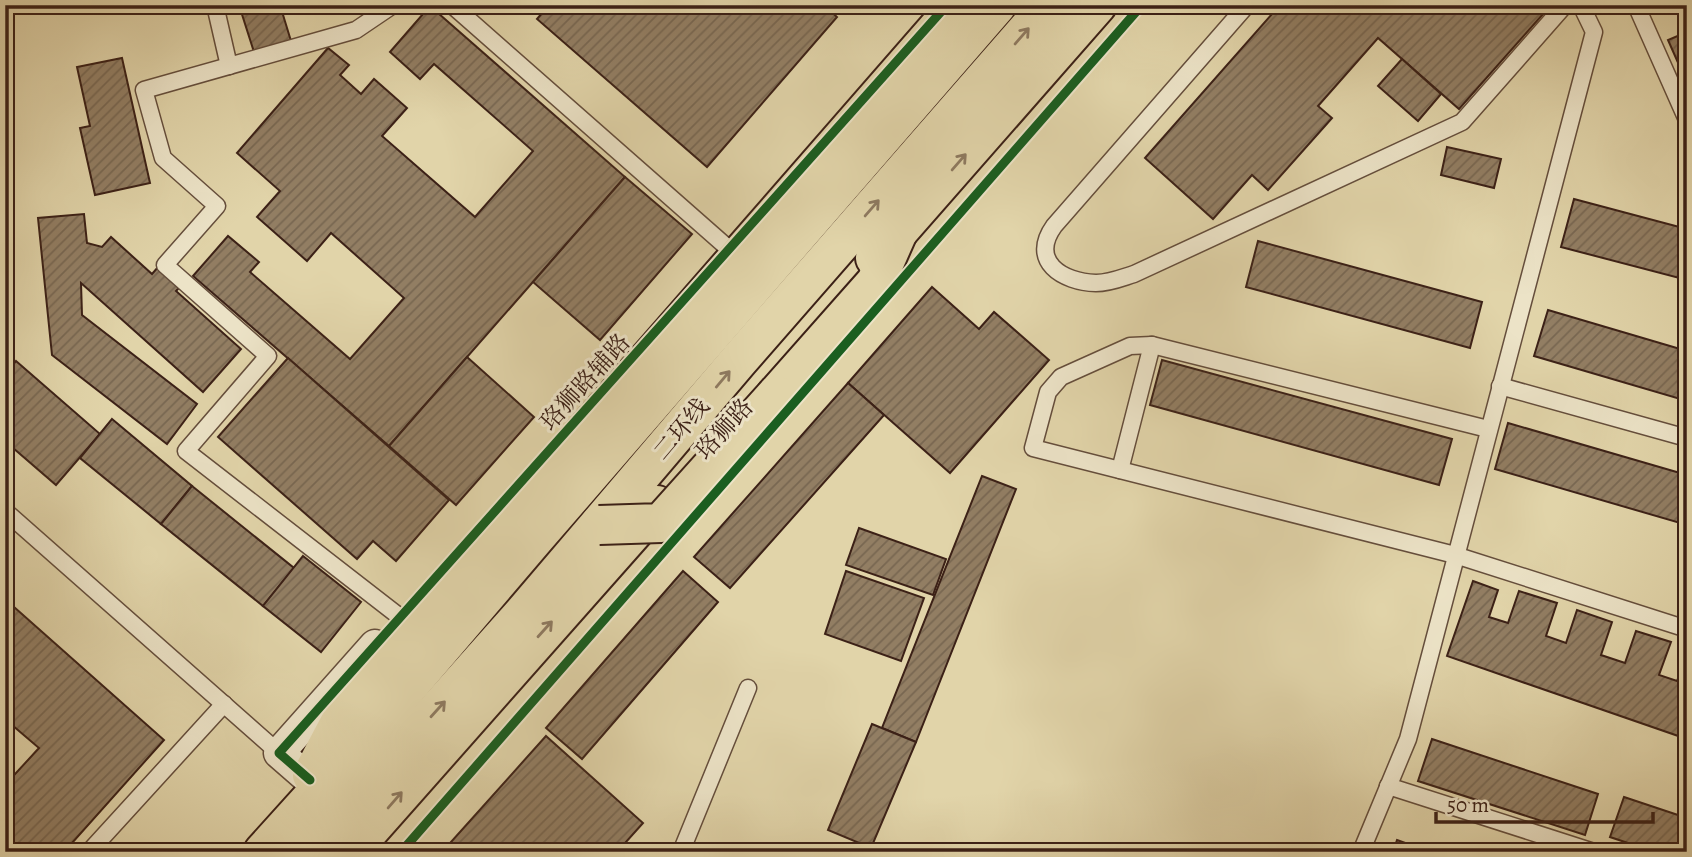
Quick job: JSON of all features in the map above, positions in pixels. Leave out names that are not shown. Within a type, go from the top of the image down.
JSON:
[{"type":"main road","points":[[310,780],[348,707],[363,687],[958,5]]},
{"type":"main road","points":[[245,852],[984,5]]},
{"type":"main road","name":"二环线","points":[[263,852],[337,770],[997,5]]},
{"type":"main road","name":"二环线","points":[[311,852],[528,608],[748,350],[1049,5]]},
{"type":"main road","name":"珞狮路","points":[[350,852],[1097,5]]},
{"type":"main road","points":[[599,524],[661,523],[876,282],[898,232]]},
{"type":"street","name":"珞狮路辅路","points":[[279,753],[947,5]]},
{"type":"street","points":[[279,753],[310,780]]},
{"type":"lane","points":[[215,5],[229,66]]},
{"type":"lane","points":[[393,5],[356,30],[144,90],[163,158],[217,206],[165,265],[268,356],[186,451],[400,617]]},
{"type":"lane","points":[[452,5],[729,249]]},
{"type":"lane","points":[[1247,5],[1054,226],[1044,245],[1046,258],[1056,270],[1074,279],[1098,283],[1134,274],[1462,122],[1565,5]]},
{"type":"lane","points":[[1361,852],[1408,739],[1594,32],[1581,5]]},
{"type":"lane","points":[[1636,5],[1687,120]]},
{"type":"lane","points":[[1488,429],[1152,345],[1130,346],[1061,377],[1048,392],[1032,448],[1455,555],[1687,629]]},
{"type":"lane","points":[[1120,470],[1152,345]]},
{"type":"lane","points":[[1500,386],[1687,438]]},
{"type":"lane","points":[[5,511],[279,753]]},
{"type":"lane","points":[[681,852],[748,688]]},
{"type":"lane","points":[[89,852],[224,704]]},
{"type":"lane","points":[[1388,786],[1594,852]]},
{"type":"building","points":[[239,5],[280,5],[291,41],[254,52]]},
{"type":"building","points":[[549,5],[824,5],[837,17],[707,167],[537,19]]},
{"type":"building","points":[[1280,5],[1535,5],[1544,13],[1459,109],[1378,38],[1318,106],[1332,118],[1268,190],[1252,175],[1213,219],[1145,158]]},
{"type":"building","points":[[430,6],[625,177],[389,446],[193,276],[228,236],[259,262],[250,272],[350,359],[404,298],[331,233],[307,261],[257,217],[280,191],[237,153],[328,48],[349,65],[340,75],[361,94],[374,79],[407,108],[382,136],[475,217],[533,151],[434,64],[420,79],[390,52]]},
{"type":"building","points":[[1687,32],[1687,83],[1668,40]]},
{"type":"building","points":[[122,58],[150,183],[95,195],[80,128],[90,126],[77,67]]},
{"type":"building","points":[[1402,59],[1441,94],[1418,121],[1378,86]]},
{"type":"building","points":[[1447,147],[1501,159],[1494,188],[1441,175]]},
{"type":"building","points":[[625,177],[692,234],[600,340],[533,282]]},
{"type":"building","points":[[1574,199],[1687,229],[1687,280],[1561,247]]},
{"type":"building","points":[[84,214],[87,243],[102,247],[111,237],[152,274],[159,266],[181,286],[176,291],[241,349],[203,392],[81,283],[82,315],[197,404],[167,444],[52,355],[38,218]]},
{"type":"building","points":[[1258,241],[1482,302],[1470,348],[1246,287]]},
{"type":"building","points":[[932,287],[979,329],[994,312],[1049,360],[950,473],[848,383]]},
{"type":"building","points":[[1548,310],[1687,351],[1687,401],[1534,356]]},
{"type":"building","points":[[467,357],[534,417],[456,505],[389,446]]},
{"type":"building","points":[[288,358],[449,500],[396,561],[373,541],[357,559],[218,437]]},
{"type":"building","points":[[1162,360],[1452,439],[1439,485],[1150,405]]},
{"type":"building","points":[[16,361],[100,434],[56,485],[5,441],[5,373]]},
{"type":"building","points":[[848,383],[884,415],[730,588],[694,557]]},
{"type":"building","points":[[112,419],[192,486],[161,524],[80,458]]},
{"type":"building","points":[[1508,423],[1687,475],[1687,525],[1495,469]]},
{"type":"building","points":[[982,476],[1016,489],[916,742],[882,728]]},
{"type":"building","points":[[192,486],[294,568],[263,606],[161,524]]},
{"type":"building","points":[[859,528],[946,559],[933,595],[846,565]]},
{"type":"building","points":[[303,556],[361,602],[321,652],[263,606]]},
{"type":"building","points":[[683,571],[718,602],[582,759],[546,728]]},
{"type":"building","points":[[846,571],[924,598],[901,661],[825,634]]},
{"type":"building","points":[[1473,581],[1498,590],[1489,617],[1508,623],[1519,591],[1557,603],[1546,636],[1566,643],[1577,610],[1612,622],[1601,655],[1625,663],[1636,631],[1671,642],[1659,675],[1677,681],[1687,654],[1687,739],[1447,656]]},
{"type":"building","points":[[5,599],[164,740],[64,852],[5,852],[5,785],[39,748],[5,719]]},
{"type":"building","points":[[872,724],[916,742],[871,848],[828,830]]},
{"type":"building","points":[[546,736],[643,823],[617,852],[442,852]]},
{"type":"building","points":[[1432,739],[1598,794],[1585,835],[1418,781]]},
{"type":"building","points":[[1624,797],[1687,818],[1687,852],[1655,852],[1610,837]]},
{"type":"building","points":[[1397,840],[1430,852],[1393,852]]},
{"type":"cycle path","points":[[310,780],[279,753],[947,5]]},
{"type":"cycle path","points":[[401,852],[1142,5]]}]
